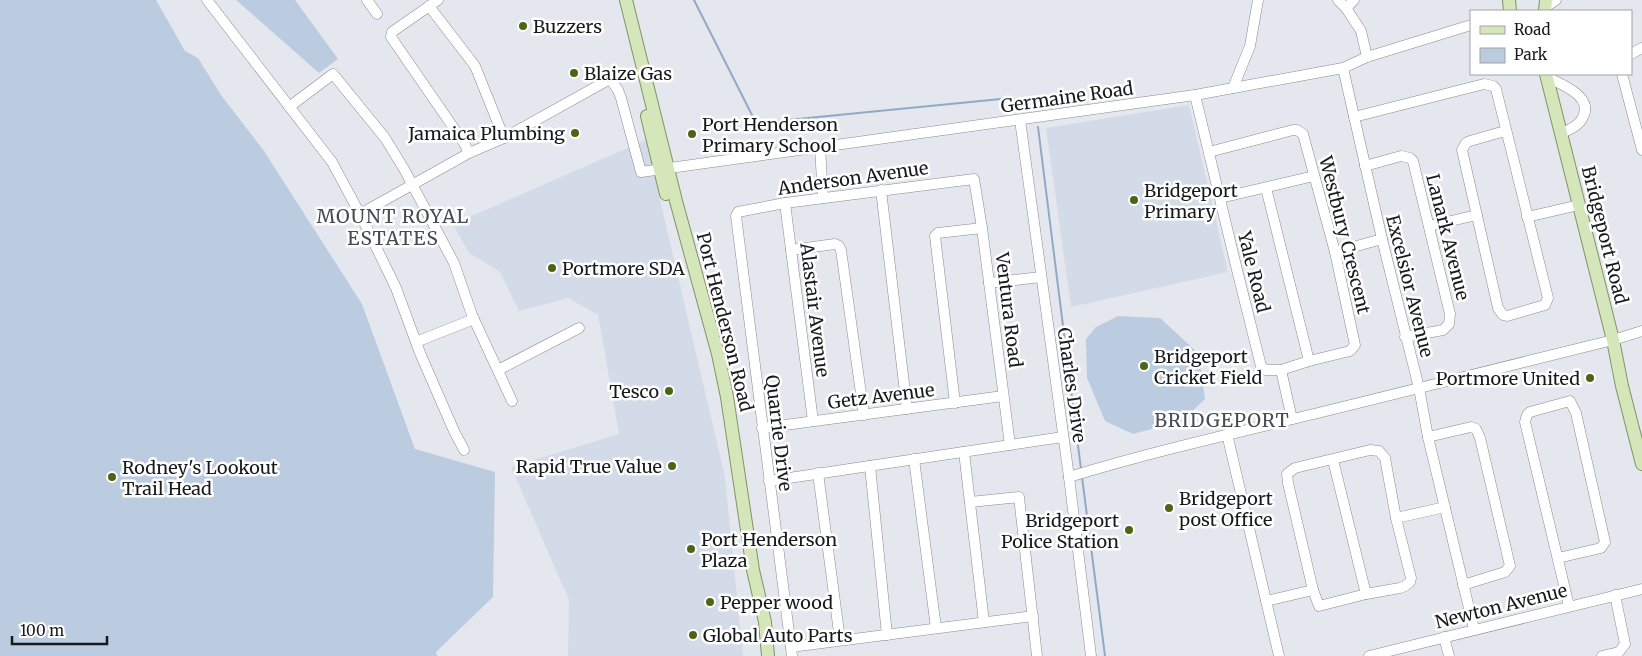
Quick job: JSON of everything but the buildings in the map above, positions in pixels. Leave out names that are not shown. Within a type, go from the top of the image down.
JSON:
[{"type":"main road","name":"Port Henderson Road","points":[[620,0],[664,168],[720,402],[734,476],[760,656]]},
{"type":"main road","name":"Port Henderson Road","points":[[626,0],[664,168],[676,201],[718,354],[727,397],[753,570],[765,622],[768,656]]},
{"type":"main road","name":"Bridgeport Road","points":[[1546,75],[1580,205],[1642,464]]},
{"type":"street","points":[[207,0],[332,162],[396,288],[416,342],[464,450]]},
{"type":"street","points":[[367,0],[377,14]]},
{"type":"street","points":[[438,0],[391,34],[391,37],[464,143],[468,153]]},
{"type":"street","points":[[1233,88],[1250,46],[1258,0]]},
{"type":"street","points":[[1338,0],[1346,8],[1361,31],[1367,58]]},
{"type":"street","points":[[1346,8],[1354,0]]},
{"type":"street","points":[[360,214],[468,153],[504,138],[475,66],[429,6]]},
{"type":"street","name":"Germaine Road","points":[[504,138],[610,79],[621,98],[640,172],[1196,95],[1343,68],[1367,58],[1470,26]]},
{"type":"street","name":"Excelsior Avenue","points":[[1343,68],[1474,629]]},
{"type":"street","points":[[289,108],[331,74],[334,75],[385,138],[454,263],[474,319],[512,401]]},
{"type":"street","points":[[1546,75],[1576,94],[1585,105],[1585,111],[1580,122],[1575,127],[1561,133]]},
{"type":"street","points":[[1622,75],[1642,150]]},
{"type":"street","points":[[1354,117],[1489,84],[1494,86],[1498,94],[1505,131],[1548,301],[1543,305],[1507,316],[1503,315],[1498,308],[1463,153],[1464,146],[1470,141],[1505,131]]},
{"type":"street","name":"Yale Road","points":[[1196,95],[1263,368]]},
{"type":"street","name":"Charles Drive","points":[[1020,120],[1091,656]]},
{"type":"street","name":"Westbury Crescent","points":[[1209,152],[1297,130],[1303,134],[1335,252],[1354,345],[1350,351],[1281,370],[1263,368]]},
{"type":"street","points":[[820,147],[823,198]]},
{"type":"street","name":"Lanark Avenue","points":[[1365,166],[1401,156],[1410,158],[1414,166],[1451,319],[1450,324],[1443,330],[1405,337]]},
{"type":"street","points":[[1220,198],[1314,176]]},
{"type":"street","name":"Anderson Avenue","points":[[737,214],[738,212],[785,202],[974,179]]},
{"type":"street","name":"Ventura Road","points":[[974,179],[1010,445]]},
{"type":"street","points":[[1266,188],[1309,361]]},
{"type":"street","points":[[881,190],[907,409]]},
{"type":"street","name":"Alastair Avenue","points":[[785,202],[814,422]]},
{"type":"street","points":[[1527,216],[1580,205]]},
{"type":"street","name":"Quarrie Drive","points":[[737,214],[762,428],[792,651]]},
{"type":"street","points":[[1429,226],[1477,215]]},
{"type":"street","points":[[955,403],[936,236],[938,233],[982,228]]},
{"type":"street","points":[[1335,252],[1382,239]]},
{"type":"street","points":[[791,250],[835,244],[841,250],[864,415]]},
{"type":"street","points":[[989,283],[1041,277]]},
{"type":"street","points":[[416,342],[474,319]]},
{"type":"street","points":[[498,370],[579,328]]},
{"type":"street","points":[[1068,477],[1227,434],[1613,340],[1642,331]]},
{"type":"street","points":[[1281,370],[1292,419]]},
{"type":"street","name":"Getz Avenue","points":[[762,428],[1004,396]]},
{"type":"street","points":[[1558,558],[1601,548],[1604,546],[1605,538],[1576,413],[1570,401],[1530,412],[1525,422],[1569,606]]},
{"type":"street","points":[[1428,437],[1471,427],[1476,429],[1480,438],[1510,566],[1505,572],[1463,584]]},
{"type":"street","points":[[1227,434],[1280,656]]},
{"type":"street","points":[[769,481],[1063,437]]},
{"type":"street","points":[[1370,450],[1379,451],[1383,454],[1396,518],[1411,573],[1410,582],[1400,588],[1366,594],[1322,606],[1318,604],[1313,590],[1287,474],[1294,468],[1333,460],[1370,450]]},
{"type":"street","points":[[964,452],[984,622]]},
{"type":"street","points":[[914,459],[936,628]]},
{"type":"street","points":[[1333,460],[1366,594]]},
{"type":"street","points":[[870,466],[887,634]]},
{"type":"street","points":[[818,473],[840,640]]},
{"type":"street","points":[[970,502],[1019,497],[1037,656]]},
{"type":"street","points":[[1396,518],[1445,507]]},
{"type":"street","name":"Newton Avenue","points":[[1368,656],[1390,653],[1474,629],[1642,589]]},
{"type":"street","points":[[1266,602],[1313,590]]},
{"type":"street","points":[[1602,656],[1619,652],[1625,644],[1615,595]]},
{"type":"street","points":[[792,651],[840,640],[1033,616]]},
{"type":"street","points":[[1444,637],[1449,656]]},
{"type":"shaded area","name":"Bridgeport Primary","points":[[1189,105],[1228,272],[1071,307],[1046,128]]},
{"type":"shaded area","points":[[646,140],[725,477],[743,656],[568,656],[569,600],[511,467],[619,434],[598,315],[568,298],[519,311],[500,272],[469,253],[453,224]]},
{"type":"green space","points":[[0,0],[156,0],[185,51],[198,58],[221,95],[264,151],[362,304],[415,449],[495,472],[493,597],[436,652],[437,656],[0,656]]},
{"type":"green space","points":[[236,0],[295,0],[338,59],[319,73]]},
{"type":"green space","name":"Bridgeport Cricket Field","points":[[1118,316],[1160,318],[1199,354],[1205,399],[1182,421],[1133,434],[1105,421],[1087,378],[1086,339],[1096,327]]},
{"type":"waterway","points":[[694,0],[756,123],[1011,98],[1030,107]]},
{"type":"waterway","points":[[1038,127],[1081,469]]},
{"type":"waterway","points":[[1082,477],[1105,656]]},
{"type":"place","name":"Buzzers","points":[[523,26]]},
{"type":"place","name":"Blaize Gas","points":[[574,73]]},
{"type":"place","name":"Jamaica Plumbing","points":[[575,133]]},
{"type":"place","name":"Port Henderson Primary School","points":[[692,134]]},
{"type":"place","name":"Bridgeport Primary","points":[[1134,200]]},
{"type":"place","name":"Portmore SDA","points":[[552,268]]},
{"type":"place","name":"Bridgeport Cricket Field","points":[[1144,366]]},
{"type":"place","name":"Portmore United","points":[[1590,378]]},
{"type":"place","name":"Tesco","points":[[669,391]]},
{"type":"place","name":"Rapid True Value","points":[[672,466]]},
{"type":"place","name":"Rodney's Lookout Trail Head","points":[[112,477]]},
{"type":"place","name":"Bridgeport post Office","points":[[1169,508]]},
{"type":"place","name":"Bridgeport Police Station","points":[[1129,530]]},
{"type":"place","name":"Port Henderson Plaza","points":[[691,549]]},
{"type":"place","name":"Pepper wood","points":[[710,602]]},
{"type":"place","name":"Global Auto Parts","points":[[693,635]]},
{"type":"district","name":"MOUNT ROYAL ESTATES","points":[[393,227]]},
{"type":"district","name":"BRIDGEPORT","points":[[1222,420]]}]
